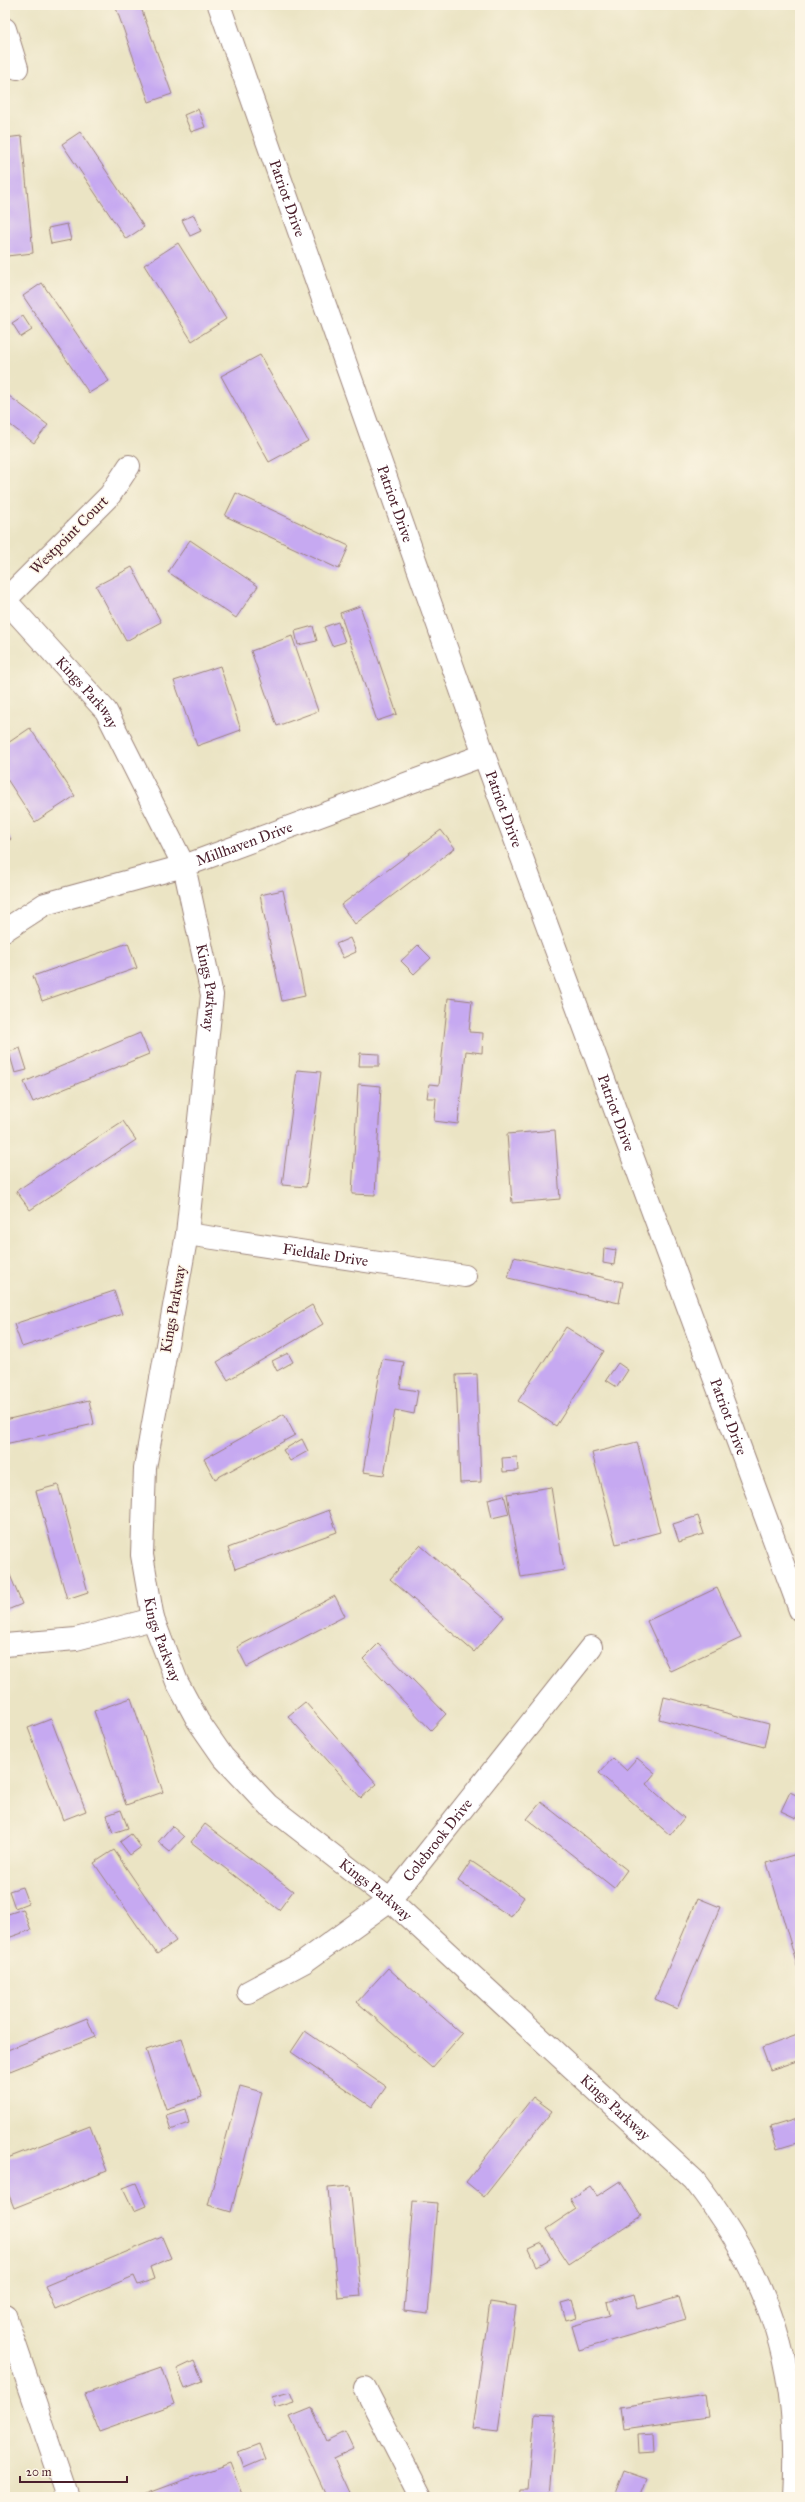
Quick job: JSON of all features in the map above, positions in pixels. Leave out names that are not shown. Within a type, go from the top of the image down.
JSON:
[{"type":"street","name":"Patriot Drive","points":[[219,5],[484,755],[800,1610]]},
{"type":"street","points":[[5,30],[16,68]]},
{"type":"street","name":"Westpoint Court","points":[[5,600],[110,495],[129,466]]},
{"type":"street","name":"Kings Parkway","points":[[5,600],[106,711],[184,866],[212,995],[187,1234],[145,1468],[142,1555],[153,1619],[177,1682],[198,1721],[223,1757],[268,1805],[390,1900],[694,2180],[720,2214],[743,2251],[762,2289],[776,2329],[787,2371],[794,2413],[796,2449],[793,2497]]},
{"type":"street","name":"Millhaven Drive","points":[[5,930],[45,904],[184,866],[484,755]]},
{"type":"street","name":"Fieldale Drive","points":[[187,1234],[465,1276]]},
{"type":"street","points":[[5,1645],[76,1640],[153,1619]]},
{"type":"street","name":"Colebrook Drive","points":[[248,1992],[304,1962],[390,1900],[591,1647]]},
{"type":"street","points":[[5,2315],[67,2497]]},
{"type":"street","points":[[365,2388],[421,2497]]},
{"type":"building","points":[[115,5],[140,5],[172,94],[149,102]]},
{"type":"building","points":[[198,109],[205,127],[191,132],[184,115]]},
{"type":"building","points":[[80,132],[144,227],[126,239],[62,144]]},
{"type":"building","points":[[22,136],[33,253],[7,256],[5,138]]},
{"type":"building","points":[[194,215],[201,231],[190,236],[182,220]]},
{"type":"building","points":[[67,224],[71,240],[51,244],[48,228]]},
{"type":"building","points":[[178,243],[226,319],[192,341],[144,265]]},
{"type":"building","points":[[42,283],[109,381],[89,393],[23,296]]},
{"type":"building","points":[[23,316],[32,330],[21,337],[12,323]]},
{"type":"building","points":[[260,355],[308,441],[269,462],[221,376]]},
{"type":"building","points":[[5,393],[48,425],[34,443],[5,421]]},
{"type":"building","points":[[236,493],[349,546],[339,569],[225,516]]},
{"type":"building","points":[[190,540],[258,586],[236,618],[168,572]]},
{"type":"building","points":[[132,567],[161,622],[126,641],[96,586]]},
{"type":"building","points":[[360,606],[397,714],[377,721],[340,613]]},
{"type":"building","points":[[338,622],[345,642],[332,646],[324,627]]},
{"type":"building","points":[[313,626],[317,641],[298,645],[295,631]]},
{"type":"building","points":[[292,636],[318,711],[277,726],[251,651]]},
{"type":"building","points":[[220,666],[241,730],[197,746],[174,681]]},
{"type":"building","points":[[30,728],[75,796],[35,822],[5,776],[5,745]]},
{"type":"building","points":[[441,830],[455,848],[355,924],[341,905]]},
{"type":"building","points":[[5,831],[11,839],[5,844]]},
{"type":"building","points":[[283,890],[305,996],[282,1001],[260,895]]},
{"type":"building","points":[[350,938],[356,952],[343,958],[336,944]]},
{"type":"building","points":[[128,943],[137,968],[42,1001],[33,976]]},
{"type":"building","points":[[418,945],[431,958],[414,974],[401,961]]},
{"type":"building","points":[[448,998],[472,1001],[469,1032],[483,1033],[482,1053],[466,1051],[458,1124],[434,1121],[436,1098],[427,1098],[429,1084],[439,1085]]},
{"type":"building","points":[[140,1033],[149,1054],[33,1102],[24,1082]]},
{"type":"building","points":[[20,1048],[27,1070],[15,1073],[9,1052]]},
{"type":"building","points":[[360,1053],[379,1054],[379,1066],[359,1066]]},
{"type":"building","points":[[297,1070],[321,1072],[306,1187],[282,1185]]},
{"type":"building","points":[[358,1084],[381,1086],[375,1195],[352,1194]]},
{"type":"building","points":[[123,1121],[136,1140],[30,1210],[16,1191]]},
{"type":"building","points":[[555,1130],[560,1199],[512,1203],[507,1134]]},
{"type":"building","points":[[604,1248],[616,1250],[614,1265],[603,1263]]},
{"type":"building","points":[[514,1257],[623,1282],[619,1303],[508,1278]]},
{"type":"building","points":[[114,1291],[122,1314],[22,1347],[14,1324]]},
{"type":"building","points":[[312,1305],[323,1324],[228,1380],[217,1362]]},
{"type":"building","points":[[566,1327],[604,1351],[556,1426],[518,1401]]},
{"type":"building","points":[[288,1353],[293,1362],[277,1371],[272,1361]]},
{"type":"building","points":[[382,1359],[404,1362],[400,1388],[418,1391],[414,1414],[395,1410],[384,1475],[363,1472]]},
{"type":"building","points":[[618,1363],[628,1370],[617,1387],[606,1380]]},
{"type":"building","points":[[477,1374],[481,1482],[460,1483],[456,1375]]},
{"type":"building","points":[[89,1400],[94,1424],[5,1444],[5,1420]]},
{"type":"building","points":[[284,1414],[295,1435],[215,1479],[204,1459]]},
{"type":"building","points":[[302,1439],[308,1451],[290,1461],[283,1450]]},
{"type":"building","points":[[637,1442],[660,1532],[616,1544],[592,1453]]},
{"type":"building","points":[[517,1457],[518,1471],[503,1472],[502,1458]]},
{"type":"building","points":[[58,1485],[88,1592],[67,1599],[36,1491]]},
{"type":"building","points":[[551,1487],[564,1570],[521,1577],[507,1494]]},
{"type":"building","points":[[504,1495],[509,1514],[492,1518],[488,1499]]},
{"type":"building","points":[[329,1510],[337,1532],[235,1569],[228,1548]]},
{"type":"building","points":[[698,1516],[704,1534],[679,1542],[673,1524]]},
{"type":"building","points":[[420,1545],[504,1617],[474,1652],[390,1579]]},
{"type":"building","points":[[5,1563],[22,1604],[5,1611]]},
{"type":"building","points":[[717,1588],[741,1638],[670,1671],[647,1621]]},
{"type":"building","points":[[335,1596],[345,1616],[247,1667],[237,1647]]},
{"type":"building","points":[[378,1644],[446,1714],[431,1730],[363,1659]]},
{"type":"building","points":[[664,1697],[769,1724],[764,1747],[659,1719]]},
{"type":"building","points":[[131,1698],[163,1792],[126,1805],[94,1711]]},
{"type":"building","points":[[305,1702],[377,1784],[361,1798],[288,1716]]},
{"type":"building","points":[[51,1719],[86,1811],[63,1820],[28,1728]]},
{"type":"building","points":[[613,1758],[626,1770],[637,1758],[655,1773],[646,1784],[684,1818],[670,1835],[599,1773]]},
{"type":"building","points":[[790,1792],[800,1797],[800,1809],[796,1818],[781,1811]]},
{"type":"building","points":[[541,1802],[627,1870],[614,1888],[527,1819]]},
{"type":"building","points":[[121,1810],[128,1828],[113,1833],[107,1815]]},
{"type":"building","points":[[205,1824],[293,1891],[279,1910],[191,1842]]},
{"type":"building","points":[[172,1826],[184,1837],[170,1852],[158,1842]]},
{"type":"building","points":[[131,1834],[141,1847],[130,1855],[120,1842]]},
{"type":"building","points":[[114,1850],[176,1941],[157,1954],[94,1863]]},
{"type":"building","points":[[800,1853],[800,1976],[767,1863]]},
{"type":"building","points":[[471,1861],[524,1897],[511,1917],[458,1881]]},
{"type":"building","points":[[22,1887],[28,1903],[15,1908],[9,1891]]},
{"type":"building","points":[[698,1898],[720,1907],[677,2009],[655,1999]]},
{"type":"building","points":[[23,1909],[31,1930],[5,1939],[5,1915]]},
{"type":"building","points":[[388,1968],[462,2034],[432,2068],[357,2002]]},
{"type":"building","points":[[87,2018],[95,2037],[5,2073],[5,2051]]},
{"type":"building","points":[[305,2031],[386,2087],[372,2107],[291,2052]]},
{"type":"building","points":[[800,2034],[800,2060],[770,2070],[762,2048]]},
{"type":"building","points":[[182,2038],[202,2097],[166,2109],[146,2050]]},
{"type":"building","points":[[240,2086],[262,2092],[231,2212],[208,2205]]},
{"type":"building","points":[[533,2097],[552,2111],[484,2197],[466,2182]]},
{"type":"building","points":[[185,2109],[189,2123],[171,2130],[166,2115]]},
{"type":"building","points":[[800,2118],[800,2142],[777,2149],[770,2127]]},
{"type":"building","points":[[90,2126],[107,2171],[14,2208],[5,2185],[5,2159]]},
{"type":"building","points":[[620,2181],[642,2216],[569,2264],[546,2229],[576,2209],[570,2199],[590,2186],[597,2196]]},
{"type":"building","points":[[136,2183],[146,2206],[134,2211],[123,2188]]},
{"type":"building","points":[[350,2186],[361,2296],[338,2298],[328,2188]]},
{"type":"building","points":[[413,2201],[437,2203],[428,2314],[404,2311]]},
{"type":"building","points":[[162,2237],[171,2258],[150,2267],[154,2279],[138,2285],[134,2276],[55,2309],[45,2286]]},
{"type":"building","points":[[542,2243],[550,2259],[537,2266],[529,2249]]},
{"type":"building","points":[[634,2294],[638,2309],[679,2297],[686,2319],[579,2350],[572,2326],[610,2315],[607,2302]]},
{"type":"building","points":[[572,2300],[577,2317],[566,2320],[561,2303]]},
{"type":"building","points":[[490,2302],[516,2306],[498,2432],[472,2429]]},
{"type":"building","points":[[194,2361],[203,2381],[185,2388],[177,2369]]},
{"type":"building","points":[[162,2367],[175,2404],[99,2431],[85,2394]]},
{"type":"building","points":[[290,2392],[294,2402],[275,2408],[272,2397]]},
{"type":"building","points":[[705,2394],[708,2417],[623,2429],[620,2407]]},
{"type":"building","points":[[312,2408],[327,2441],[345,2432],[353,2449],[334,2458],[352,2497],[327,2497],[290,2417]]},
{"type":"building","points":[[535,2414],[556,2415],[549,2497],[520,2497],[521,2490],[528,2490]]},
{"type":"building","points":[[654,2433],[655,2451],[639,2452],[638,2434]]},
{"type":"building","points":[[259,2444],[265,2459],[244,2468],[238,2452]]},
{"type":"building","points":[[230,2463],[243,2497],[138,2497]]},
{"type":"building","points":[[624,2471],[647,2479],[640,2497],[614,2497]]}]
